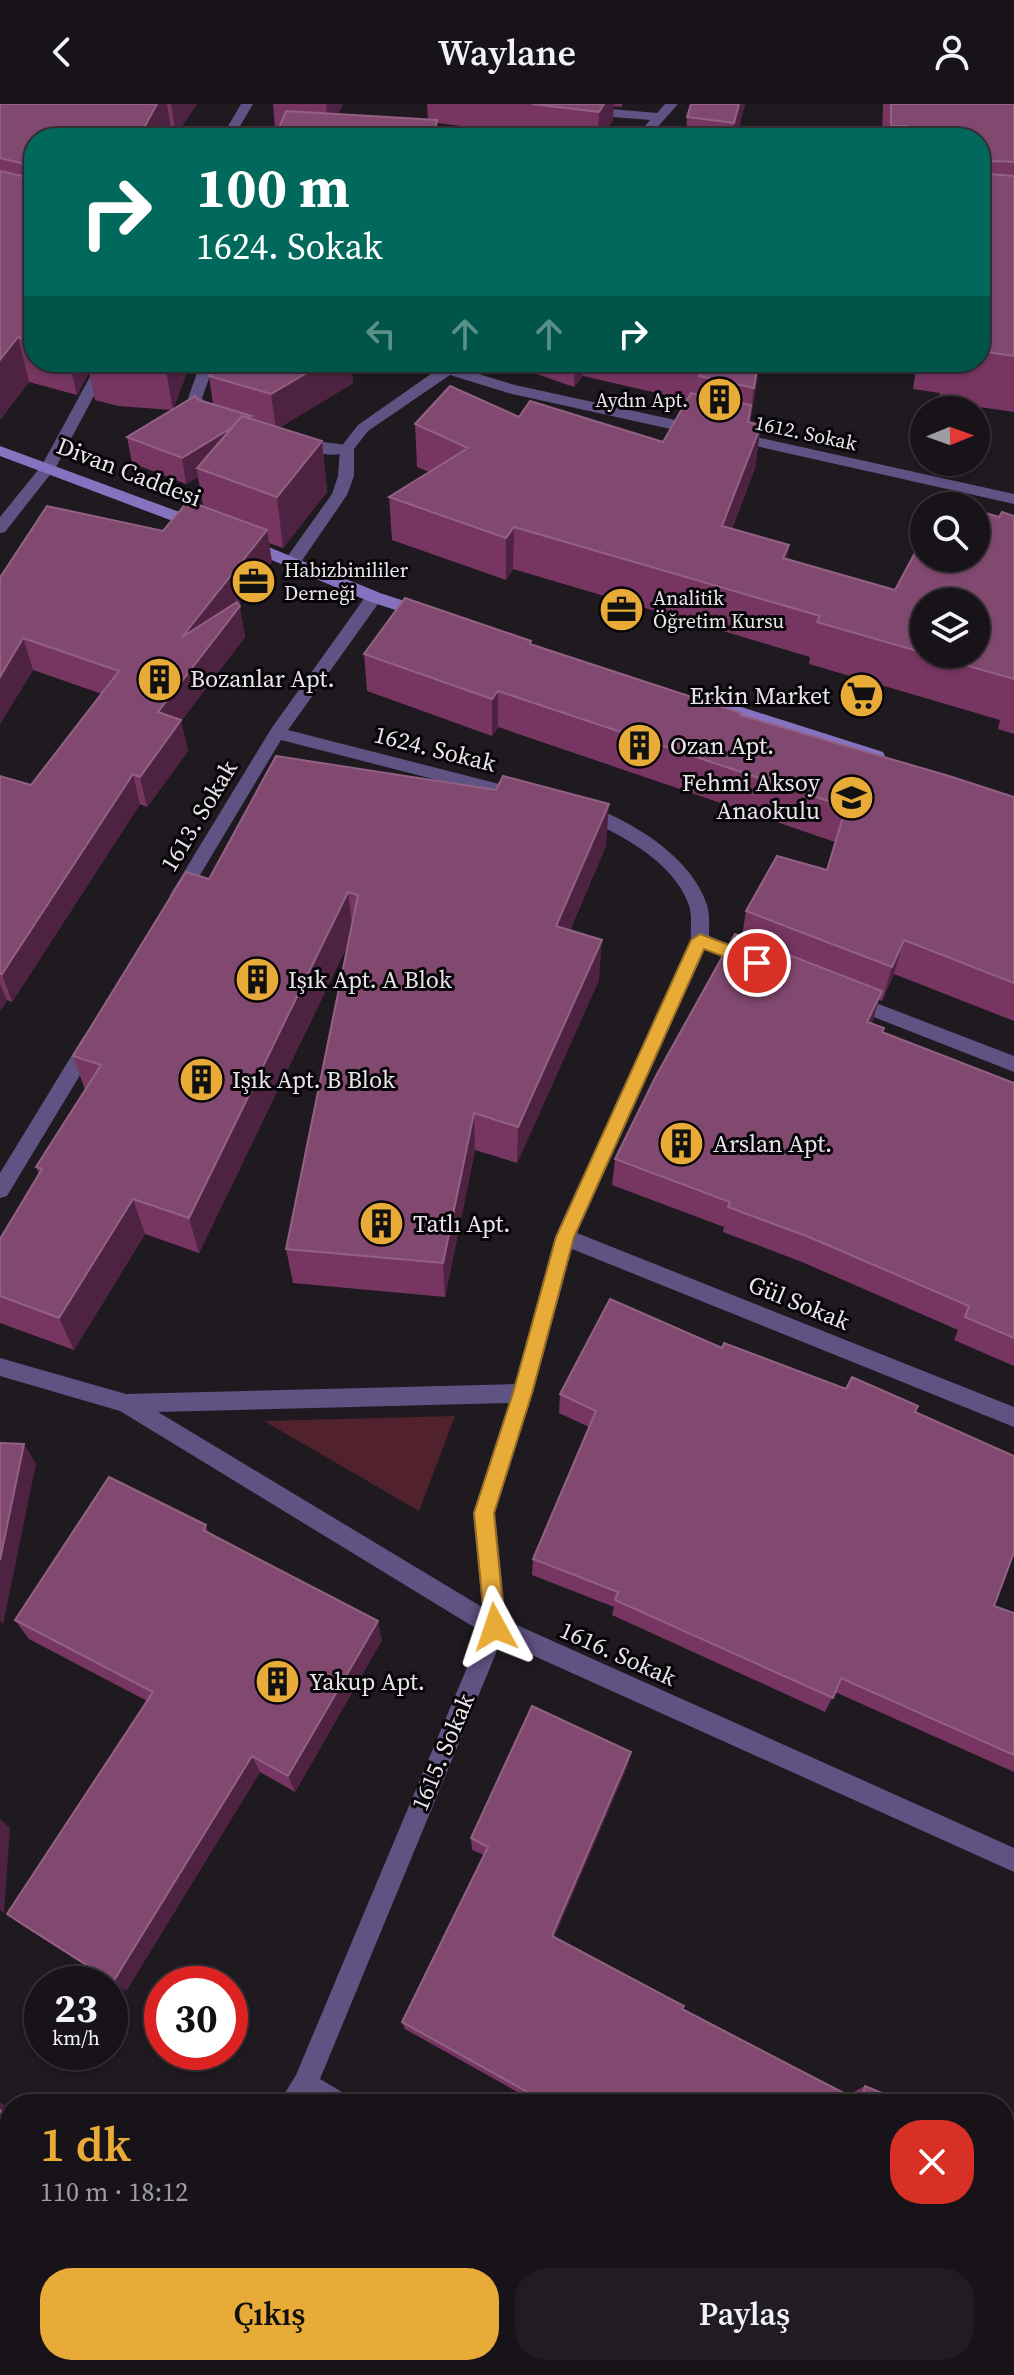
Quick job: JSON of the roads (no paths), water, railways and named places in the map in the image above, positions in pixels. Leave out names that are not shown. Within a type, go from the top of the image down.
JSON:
[{"type":"street","points":[[233,128],[247,104]]},
{"type":"street","points":[[650,128],[672,104]]},
{"type":"street","points":[[566,108],[660,117]]},
{"type":"street","points":[[0,528],[48,467],[100,372]]},
{"type":"street","points":[[204,372],[195,398],[209,420],[222,424]]},
{"type":"street","points":[[293,561],[339,495],[346,476],[347,448],[363,428],[445,372]]},
{"type":"street","name":"1612. Sokak","points":[[469,372],[512,389],[1014,499]]},
{"type":"street","points":[[277,438],[318,449],[347,448]]},
{"type":"street","name":"Divan Caddesi","points":[[0,451],[293,561],[374,597],[434,616]]},
{"type":"street","name":"1613. Sokak","points":[[171,908],[277,733],[374,597]]},
{"type":"street","points":[[703,701],[897,762]]},
{"type":"street","name":"1624. Sokak","points":[[277,733],[543,801]]},
{"type":"street","points":[[573,808],[588,812],[656,850],[698,904],[700,940],[771,968]]},
{"type":"street","name":"1615. Sokak","points":[[298,2094],[495,1627],[484,1513],[523,1393],[565,1237],[700,940]]},
{"type":"street","points":[[828,991],[1014,1064]]},
{"type":"street","points":[[0,1190],[98,1029]]},
{"type":"street","name":"Gül Sokak","points":[[565,1237],[1014,1417]]},
{"type":"street","name":"1616. Sokak","points":[[0,1367],[125,1403],[495,1627],[1014,1860]]},
{"type":"street","points":[[125,1403],[523,1393]]},
{"type":"place","name":"Aydın Apt.","points":[[719,400]]},
{"type":"place","name":"Habizbinililer Derneği","points":[[253,582]]},
{"type":"place","name":"Analitik Öğretim Kursu","points":[[622,610]]},
{"type":"place","name":"Bozanlar Apt.","points":[[159,679]]},
{"type":"place","name":"Erkin Market","points":[[861,696]]},
{"type":"place","name":"Ozan Apt.","points":[[639,746]]},
{"type":"place","name":"Fehmi Aksoy Anaokulu","points":[[851,797]]},
{"type":"place","name":"Işık Apt. A Blok","points":[[257,980]]},
{"type":"place","name":"Işık Apt. B Blok","points":[[201,1080]]},
{"type":"place","name":"Arslan Apt.","points":[[682,1144]]},
{"type":"place","name":"Tatlı Apt.","points":[[382,1224]]},
{"type":"place","name":"Yakup Apt.","points":[[278,1682]]}]
